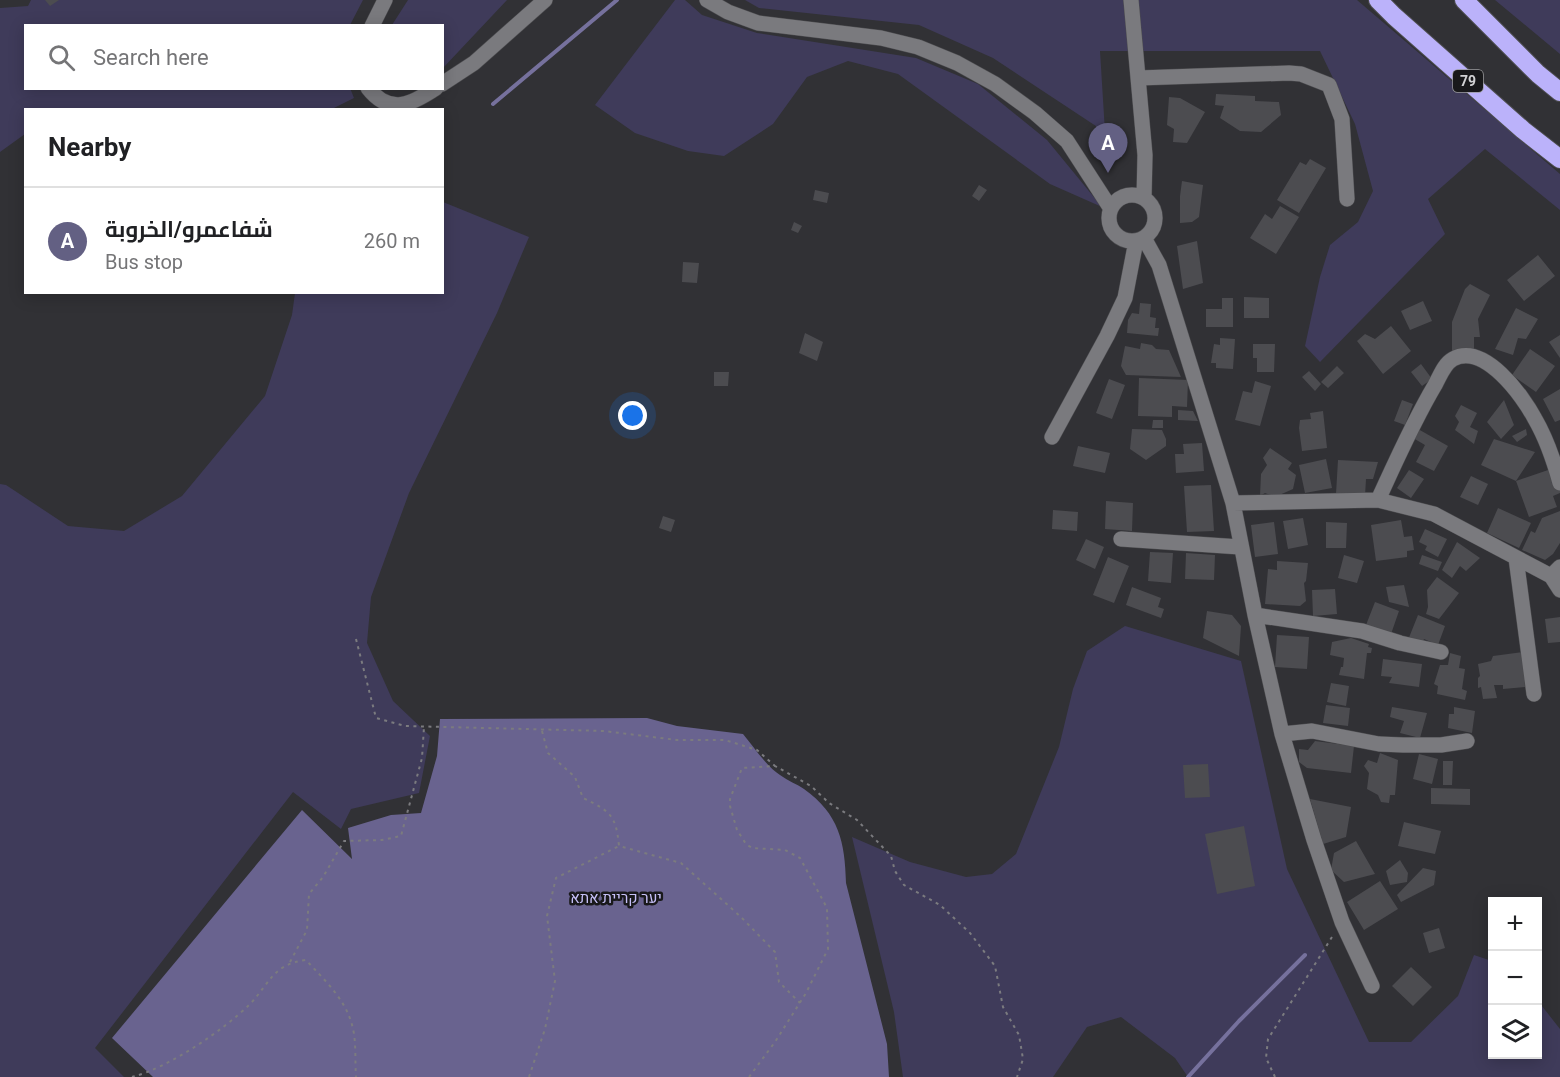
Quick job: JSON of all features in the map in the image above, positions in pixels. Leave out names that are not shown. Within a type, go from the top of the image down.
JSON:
[{"type":"highway","name":"79","points":[[1378,0],[1560,159]]},
{"type":"highway","points":[[1464,0],[1538,74],[1560,92]]},
{"type":"street","points":[[373,24],[385,0]]},
{"type":"street","points":[[444,83],[474,63],[544,0]]},
{"type":"street","points":[[707,0],[728,12],[758,23],[881,38],[918,47],[957,63],[995,84],[1035,113],[1067,141],[1111,209]]},
{"type":"street","points":[[1131,0],[1145,155],[1144,198]]},
{"type":"street","points":[[1138,78],[1289,73],[1301,74],[1329,85],[1342,119],[1347,200]]},
{"type":"street","points":[[369,90],[376,99],[393,105],[415,103],[433,90]]},
{"type":"street","points":[[1052,437],[1125,298],[1140,240],[1154,226],[1156,218],[1154,210],[1144,198],[1129,195],[1122,198],[1111,209],[1109,216],[1112,230],[1122,239],[1140,240]]},
{"type":"street","points":[[1140,240],[1159,266],[1233,503],[1254,615],[1282,734],[1314,840],[1342,922],[1372,986]]},
{"type":"street","points":[[1378,500],[1415,418],[1445,366],[1453,359],[1464,356],[1478,358],[1492,365],[1507,379],[1535,418],[1556,467],[1560,483]]},
{"type":"street","points":[[1233,503],[1378,500],[1434,514],[1516,558],[1556,571],[1560,590]]},
{"type":"street","points":[[1120,539],[1240,547]]},
{"type":"street","points":[[1516,558],[1534,694]]},
{"type":"street","points":[[1254,615],[1362,631],[1400,644],[1441,652]]},
{"type":"street","points":[[1282,734],[1312,731],[1379,744],[1402,745],[1441,745],[1467,741]]},
{"type":"path","points":[[356,639],[376,718],[405,726],[604,731],[677,740],[724,740],[757,750],[775,766],[811,786],[829,803],[857,820],[891,856],[895,872],[904,885],[940,905],[970,933],[994,966],[1003,1007],[1019,1035],[1023,1059],[1017,1077]]},
{"type":"path","points":[[132,1077],[141,1075],[185,1053],[220,1030],[251,1003],[265,983],[290,962],[307,930],[309,894],[323,877],[344,841],[382,840],[401,836],[422,758],[424,727]]},
{"type":"path","points":[[542,730],[548,753],[575,777],[583,798],[605,809],[617,826],[619,846]]},
{"type":"path","points":[[749,1077],[776,1042],[800,1003],[828,949],[827,908],[800,858],[786,850],[753,848],[746,844],[737,830],[730,806],[730,799],[742,768],[775,766]]},
{"type":"path","points":[[529,1077],[545,1029],[555,981],[547,916],[556,878],[619,846],[681,863],[741,917],[775,952],[779,982],[800,1003]]},
{"type":"path","points":[[1275,1077],[1266,1058],[1268,1039],[1342,922]]},
{"type":"path","points":[[290,962],[306,960],[340,996],[348,1010],[354,1034],[356,1077]]},
{"type":"shaded area","points":[[31,0],[363,0],[351,24],[24,24],[24,90],[351,90],[354,98],[334,108],[24,108],[24,135],[0,152],[0,8],[28,6]]},
{"type":"shaded area","points":[[408,0],[507,0],[444,67],[444,24],[393,24]]},
{"type":"shaded area","points":[[675,0],[685,0],[702,15],[757,33],[916,58],[978,84],[1047,140],[1102,207],[1050,184],[898,74],[848,61],[807,77],[773,124],[724,156],[688,151],[635,133],[595,105]]},
{"type":"shaded area","points":[[745,0],[1357,0],[1560,174],[1560,210],[1485,149],[1428,199],[1445,234],[1320,362],[1305,346],[1320,277],[1330,245],[1358,222],[1373,191],[1355,124],[1320,51],[1100,51],[1105,132],[993,58],[919,25],[759,8]]},
{"type":"shaded area","points":[[1495,0],[1560,0],[1560,54]]},
{"type":"shaded area","points":[[444,202],[529,237],[497,313],[409,493],[371,597],[367,643],[393,701],[430,736],[419,793],[351,809],[341,829],[293,792],[95,1048],[124,1077],[0,1077],[0,484],[6,485],[68,526],[124,531],[182,496],[265,396],[292,315],[295,294],[444,294]]},
{"type":"shaded area","points":[[1125,626],[1241,661],[1287,869],[1369,1042],[1411,1042],[1458,996],[1474,955],[1488,960],[1488,1059],[1542,1059],[1542,1006],[1560,1029],[1560,1077],[1188,1077],[1175,1058],[1121,1017],[1087,1027],[1053,1077],[903,1077],[894,1012],[852,837],[910,862],[966,877],[992,874],[1016,854],[1059,747],[1073,689],[1087,651]]},
{"type":"green space","name":"יער קריית אתא","points":[[647,718],[677,726],[743,734],[770,767],[801,787],[825,808],[842,842],[846,883],[887,1044],[889,1077],[153,1077],[112,1038],[302,810],[352,859],[348,828],[391,815],[421,813],[437,756],[440,719]]},
{"type":"building","points":[[45,0],[59,0],[50,6]]},
{"type":"building","points":[[1216,94],[1255,96],[1255,101],[1279,102],[1281,115],[1261,132],[1240,131],[1220,118],[1224,106],[1215,105]]},
{"type":"building","points":[[1169,97],[1180,98],[1205,112],[1187,143],[1173,142],[1174,129],[1167,125]]},
{"type":"building","points":[[1310,159],[1326,168],[1299,213],[1277,200],[1300,162],[1306,165]]},
{"type":"building","points":[[1182,181],[1203,185],[1199,217],[1192,222],[1180,223]]},
{"type":"building","points":[[979,185],[987,190],[979,201],[972,196]]},
{"type":"building","points":[[815,190],[829,193],[827,203],[813,200]]},
{"type":"building","points":[[1280,206],[1299,217],[1276,254],[1250,238],[1265,214],[1272,219]]},
{"type":"building","points":[[794,222],[802,226],[798,233],[791,230]]},
{"type":"building","points":[[1197,241],[1203,283],[1183,289],[1177,246]]},
{"type":"building","points":[[1538,255],[1555,276],[1524,301],[1507,280]]},
{"type":"building","points":[[683,262],[699,263],[697,283],[682,282]]},
{"type":"building","points":[[1470,284],[1490,295],[1478,319],[1480,337],[1474,337],[1474,353],[1452,353],[1452,322],[1465,289]]},
{"type":"building","points":[[1244,297],[1269,298],[1269,318],[1244,318]]},
{"type":"building","points":[[1222,298],[1233,298],[1233,327],[1206,327],[1206,309],[1222,309]]},
{"type":"building","points":[[1423,301],[1432,321],[1410,330],[1401,311]]},
{"type":"building","points":[[1140,303],[1151,304],[1150,317],[1156,318],[1155,328],[1159,328],[1158,336],[1127,333],[1128,320],[1132,313],[1139,314]]},
{"type":"building","points":[[1516,308],[1538,319],[1526,339],[1518,338],[1513,355],[1495,349]]},
{"type":"building","points":[[1391,326],[1411,351],[1383,374],[1357,341],[1365,334],[1375,339]]},
{"type":"building","points":[[805,333],[823,342],[817,361],[799,353]]},
{"type":"building","points":[[1560,335],[1560,358],[1549,342]]},
{"type":"building","points":[[1220,338],[1235,339],[1233,369],[1216,368],[1216,363],[1211,363],[1214,344],[1220,345]]},
{"type":"building","points":[[1141,343],[1152,345],[1156,349],[1169,350],[1181,377],[1126,375],[1121,366],[1125,346],[1140,349]]},
{"type":"building","points":[[1253,344],[1275,344],[1274,372],[1257,372],[1257,358],[1253,358]]},
{"type":"building","points":[[1530,349],[1555,366],[1536,392],[1512,375]]},
{"type":"building","points":[[1421,364],[1432,379],[1422,386],[1411,372]]},
{"type":"building","points":[[1337,366],[1344,373],[1328,388],[1321,382]]},
{"type":"building","points":[[1309,371],[1321,384],[1315,391],[1302,377]]},
{"type":"building","points":[[714,372],[729,372],[728,386],[714,386]]},
{"type":"building","points":[[1139,378],[1188,380],[1187,407],[1172,406],[1172,417],[1138,416]]},
{"type":"building","points":[[1109,379],[1125,385],[1112,419],[1096,413]]},
{"type":"building","points":[[1255,381],[1271,386],[1260,426],[1235,420],[1243,391],[1252,393]]},
{"type":"building","points":[[1560,389],[1560,420],[1555,422],[1543,399]]},
{"type":"building","points":[[1402,400],[1413,404],[1405,425],[1394,421]]},
{"type":"building","points":[[1504,400],[1514,425],[1501,439],[1487,422]]},
{"type":"building","points":[[1461,405],[1477,413],[1470,427],[1478,431],[1474,444],[1455,430],[1459,422],[1455,416]]},
{"type":"building","points":[[1178,410],[1193,411],[1198,421],[1178,420]]},
{"type":"building","points":[[1323,411],[1327,448],[1302,451],[1300,420],[1311,419],[1310,413]]},
{"type":"building","points":[[1153,420],[1163,420],[1163,428],[1152,428]]},
{"type":"building","points":[[1132,429],[1162,430],[1166,446],[1146,460],[1130,449]]},
{"type":"building","points":[[1418,429],[1448,446],[1434,471],[1416,462],[1425,445],[1413,438]]},
{"type":"building","points":[[1526,429],[1527,435],[1517,442],[1512,436]]},
{"type":"building","points":[[1494,439],[1535,452],[1516,481],[1481,465]]},
{"type":"building","points":[[1202,443],[1204,471],[1176,473],[1175,454],[1184,454],[1183,444]]},
{"type":"building","points":[[1078,446],[1110,453],[1105,473],[1073,466]]},
{"type":"building","points":[[1270,448],[1292,463],[1288,469],[1296,475],[1293,489],[1275,497],[1265,493],[1260,496],[1261,474],[1267,465],[1263,458]]},
{"type":"building","points":[[1326,459],[1332,488],[1305,493],[1299,465]]},
{"type":"building","points":[[1338,460],[1378,462],[1373,479],[1366,479],[1365,496],[1336,494]]},
{"type":"building","points":[[1554,468],[1560,484],[1560,493],[1553,496],[1557,507],[1529,517],[1516,481]]},
{"type":"building","points":[[1409,470],[1424,479],[1411,498],[1397,488]]},
{"type":"building","points":[[1471,476],[1488,484],[1478,505],[1460,497]]},
{"type":"building","points":[[1211,485],[1214,531],[1187,532],[1184,486]]},
{"type":"building","points":[[1106,501],[1133,503],[1132,531],[1105,529]]},
{"type":"building","points":[[1498,508],[1531,523],[1519,548],[1487,533]]},
{"type":"building","points":[[1053,510],[1078,512],[1077,531],[1052,529]]},
{"type":"building","points":[[1560,511],[1560,543],[1553,554],[1545,560],[1522,550],[1531,531],[1535,533],[1542,518]]},
{"type":"building","points":[[663,516],[675,520],[671,532],[659,528]]},
{"type":"building","points":[[1303,518],[1308,545],[1288,549],[1283,521]]},
{"type":"building","points":[[1401,520],[1404,537],[1412,536],[1414,550],[1407,551],[1407,557],[1376,561],[1371,525]]},
{"type":"building","points":[[1274,522],[1278,554],[1255,557],[1251,525]]},
{"type":"building","points":[[1326,522],[1347,523],[1346,548],[1326,548]]},
{"type":"building","points":[[1425,529],[1447,539],[1438,557],[1425,550],[1427,546],[1419,542]]},
{"type":"building","points":[[1086,539],[1104,547],[1095,569],[1076,560]]},
{"type":"building","points":[[1457,542],[1480,558],[1466,571],[1460,566],[1452,578],[1442,570]]},
{"type":"building","points":[[1150,552],[1173,553],[1171,583],[1148,581]]},
{"type":"building","points":[[1186,553],[1215,555],[1214,580],[1185,579]]},
{"type":"building","points":[[1344,555],[1364,561],[1357,583],[1338,578]]},
{"type":"building","points":[[1422,555],[1442,562],[1438,571],[1419,564]]},
{"type":"building","points":[[1108,557],[1129,566],[1114,603],[1093,595]]},
{"type":"building","points":[[1277,561],[1308,563],[1304,583],[1306,601],[1300,606],[1265,604],[1268,569],[1277,570]]},
{"type":"building","points":[[1437,577],[1459,593],[1439,619],[1426,614],[1427,590]]},
{"type":"building","points":[[1404,585],[1409,607],[1389,602],[1386,587]]},
{"type":"building","points":[[1132,587],[1161,598],[1158,607],[1164,609],[1161,618],[1126,605]]},
{"type":"building","points":[[1335,589],[1337,614],[1313,616],[1312,590]]},
{"type":"building","points":[[1375,602],[1399,611],[1391,634],[1366,625]]},
{"type":"building","points":[[1207,611],[1232,615],[1241,626],[1239,656],[1203,638]]},
{"type":"building","points":[[1418,615],[1445,626],[1438,645],[1424,639],[1421,645],[1408,640]]},
{"type":"building","points":[[1560,617],[1560,642],[1548,643],[1545,619]]},
{"type":"building","points":[[1277,635],[1309,637],[1307,669],[1275,667]]},
{"type":"building","points":[[1351,638],[1369,644],[1368,647],[1372,648],[1371,653],[1367,653],[1364,679],[1339,675],[1344,658],[1330,655],[1332,642]]},
{"type":"building","points":[[1523,652],[1525,687],[1503,689],[1503,685],[1494,685],[1497,698],[1483,699],[1481,687],[1478,688],[1480,676],[1478,664],[1491,661],[1493,656]]},
{"type":"building","points":[[1450,653],[1461,656],[1459,668],[1465,669],[1462,689],[1467,691],[1465,700],[1437,694],[1438,686],[1434,684],[1440,665],[1448,665]]},
{"type":"building","points":[[1383,659],[1422,664],[1419,687],[1389,683],[1392,677],[1381,676]]},
{"type":"building","points":[[1331,683],[1349,686],[1346,706],[1327,702]]},
{"type":"building","points":[[1326,705],[1350,708],[1348,726],[1323,723]]},
{"type":"building","points":[[1392,707],[1427,713],[1420,738],[1400,733],[1404,721],[1390,717]]},
{"type":"building","points":[[1454,707],[1475,711],[1472,733],[1448,728],[1449,714],[1454,714]]},
{"type":"building","points":[[1315,741],[1354,746],[1351,773],[1307,768],[1299,762],[1299,749],[1308,750]]},
{"type":"building","points":[[1380,753],[1398,760],[1395,795],[1390,795],[1389,803],[1381,802],[1378,795],[1367,789],[1369,773],[1364,766],[1368,760],[1377,763]]},
{"type":"building","points":[[1419,754],[1438,759],[1432,784],[1413,779]]},
{"type":"building","points":[[1443,761],[1453,761],[1452,785],[1443,785]]},
{"type":"building","points":[[1208,764],[1210,797],[1185,798],[1183,765]]},
{"type":"building","points":[[1431,788],[1470,789],[1470,805],[1431,804]]},
{"type":"building","points":[[1310,799],[1351,807],[1346,837],[1323,844]]},
{"type":"building","points":[[1404,822],[1441,831],[1435,854],[1398,846]]},
{"type":"building","points":[[1244,826],[1255,886],[1217,894],[1205,834]]},
{"type":"building","points":[[1356,841],[1375,874],[1344,882],[1331,870],[1334,853]]},
{"type":"building","points":[[1400,860],[1408,873],[1407,882],[1390,885],[1386,871]]},
{"type":"building","points":[[1423,868],[1436,871],[1434,885],[1401,902],[1397,895]]},
{"type":"building","points":[[1380,881],[1398,909],[1364,930],[1347,902]]},
{"type":"building","points":[[1439,928],[1445,948],[1429,953],[1423,933]]},
{"type":"building","points":[[1411,967],[1432,987],[1413,1006],[1392,986]]},
{"type":"waterway","points":[[493,104],[617,0]]},
{"type":"waterway","points":[[1188,1077],[1239,1021],[1305,955]]},
{"type":"place","name":"شفاعمرو/الخروبة","points":[[1108,173]]}]
